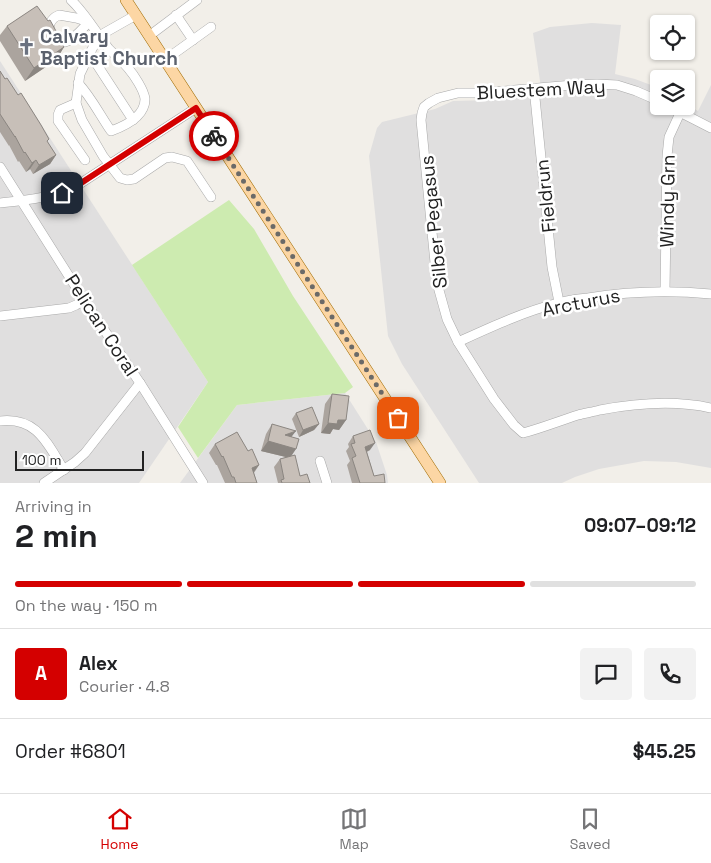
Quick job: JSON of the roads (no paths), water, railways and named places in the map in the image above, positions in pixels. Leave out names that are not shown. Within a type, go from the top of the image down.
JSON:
[{"type":"main road","points":[[126,0],[440,483]]},
{"type":"street","points":[[71,0],[80,8],[99,36],[129,69],[145,98],[143,109],[133,120],[111,131],[88,94],[78,82]]},
{"type":"street","points":[[149,36],[195,1]]},
{"type":"street","points":[[136,15],[99,36],[80,74],[78,82],[76,103],[82,120],[93,141],[120,178],[134,179],[165,158],[172,157],[187,160],[211,197]]},
{"type":"street","points":[[176,15],[193,40]]},
{"type":"street","points":[[165,60],[211,27]]},
{"type":"street","points":[[90,54],[133,120]]},
{"type":"street","name":"Bluestem Way","points":[[424,107],[438,98],[458,93],[480,93],[589,84],[617,85],[650,97]]},
{"type":"street","name":"Fieldrun","points":[[534,88],[552,267],[559,302]]},
{"type":"street","points":[[76,103],[60,110],[58,121],[85,160]]},
{"type":"street","name":"Silber Pegasus","points":[[424,107],[421,120],[437,283],[447,319],[458,342],[494,399],[514,425],[523,433],[549,426],[580,414],[618,407],[660,403],[694,404],[711,408]]},
{"type":"street","points":[[0,203],[22,201],[62,193],[78,185],[196,108]]},
{"type":"street","name":"Windy Grn","points":[[665,291],[667,156],[669,137],[679,115]]},
{"type":"street","points":[[684,115],[711,128]]},
{"type":"street","name":"Pelican Coral","points":[[0,166],[84,300],[140,383],[203,483]]},
{"type":"street","name":"Arcturus","points":[[458,342],[505,320],[559,302],[636,292],[665,291],[711,294]]},
{"type":"street","points":[[0,316],[69,308],[84,300]]},
{"type":"street","points":[[44,483],[75,462],[89,448],[140,383]]},
{"type":"street","points":[[0,421],[22,422],[36,429],[42,435],[64,470]]},
{"type":"street","points":[[320,461],[327,483]]},
{"type":"place","name":"Calvary Baptist Church","points":[[26,47]]}]
